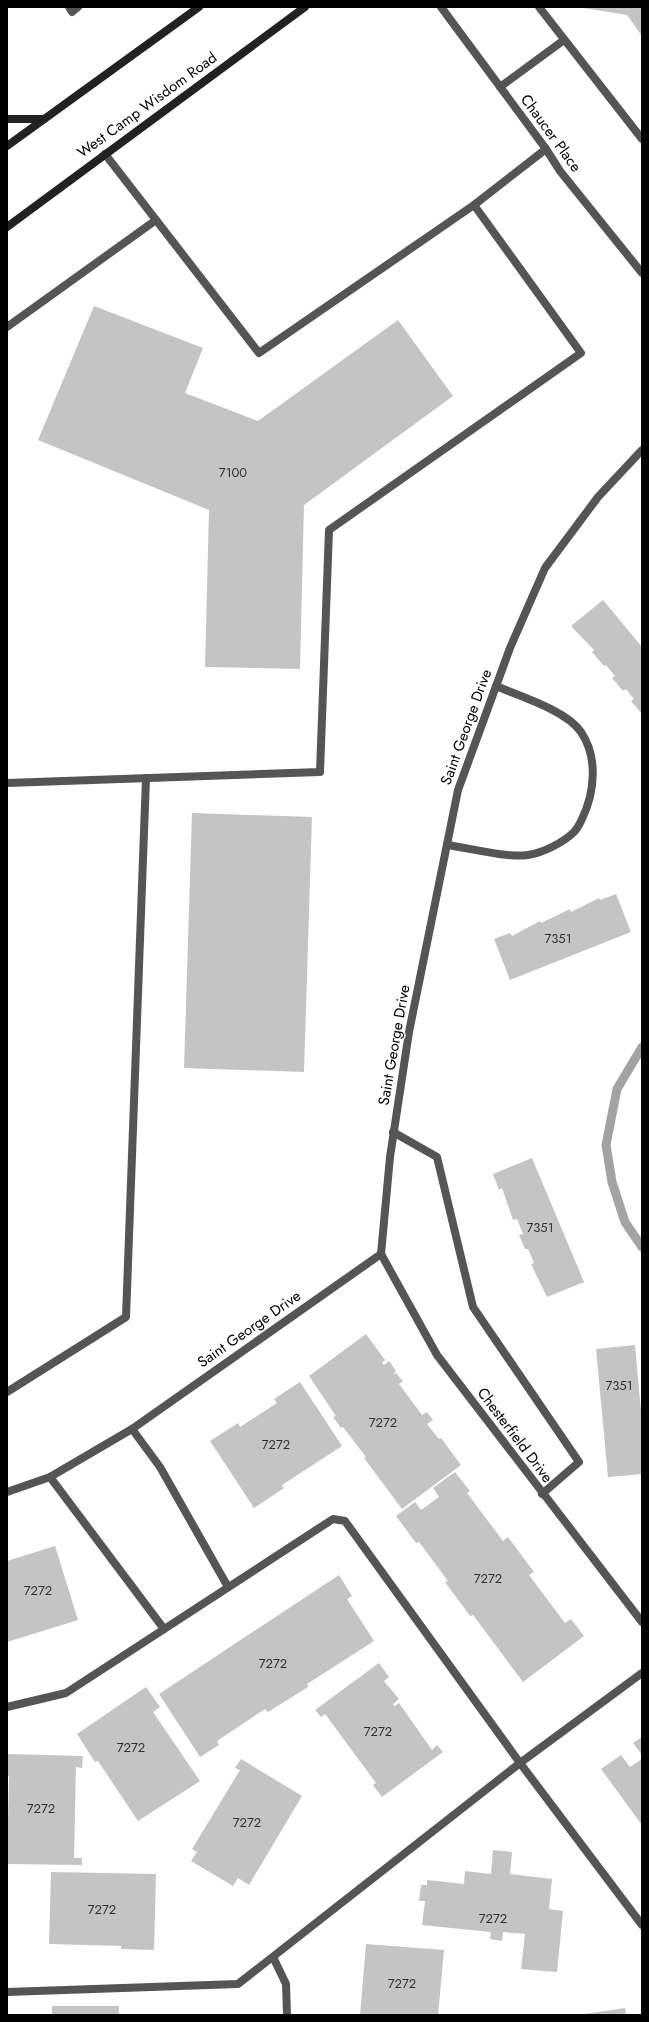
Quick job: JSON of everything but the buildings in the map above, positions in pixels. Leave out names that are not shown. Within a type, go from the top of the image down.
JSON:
[{"type":"main road","points":[[7,146],[199,7]]},
{"type":"main road","name":"West Camp Wisdom Road","points":[[7,227],[305,7]]},
{"type":"main road","points":[[7,119],[44,119]]},
{"type":"street","points":[[69,7],[72,12],[78,7]]},
{"type":"street","name":"Chaucer Place","points":[[440,7],[546,149],[560,171],[642,273]]},
{"type":"street","points":[[538,7],[642,140]]},
{"type":"street","points":[[500,88],[564,40]]},
{"type":"street","points":[[105,154],[259,353],[474,205],[546,149]]},
{"type":"street","points":[[7,783],[320,772],[329,530],[581,353],[474,205]]},
{"type":"street","points":[[7,327],[156,220]]},
{"type":"street","name":"Saint George Drive","points":[[7,1492],[50,1477],[132,1429],[381,1254],[393,1132],[409,1032],[458,790],[510,648],[545,568],[598,497],[642,450]]},
{"type":"street","points":[[447,845],[505,854],[528,855],[563,841],[575,831],[588,807],[594,775],[591,753],[580,731],[557,712],[496,686]]},
{"type":"street","points":[[7,1392],[126,1317],[146,778]]},
{"type":"street","points":[[393,1132],[437,1157],[473,1306],[579,1462],[542,1494]]},
{"type":"street","name":"Chesterfield Drive","points":[[381,1254],[437,1355],[542,1494],[642,1622]]},
{"type":"street","points":[[132,1429],[160,1467],[228,1587]]},
{"type":"street","points":[[50,1477],[164,1629]]},
{"type":"street","points":[[7,1707],[66,1692],[333,1519],[345,1522],[520,1763],[642,1925]]},
{"type":"street","points":[[7,1992],[238,1984],[520,1763],[642,1673]]},
{"type":"street","points":[[273,1957],[286,1984],[287,2015]]},
{"type":"waterway","points":[[642,1047],[617,1089],[606,1145],[612,1182],[625,1222],[642,1247]]}]
